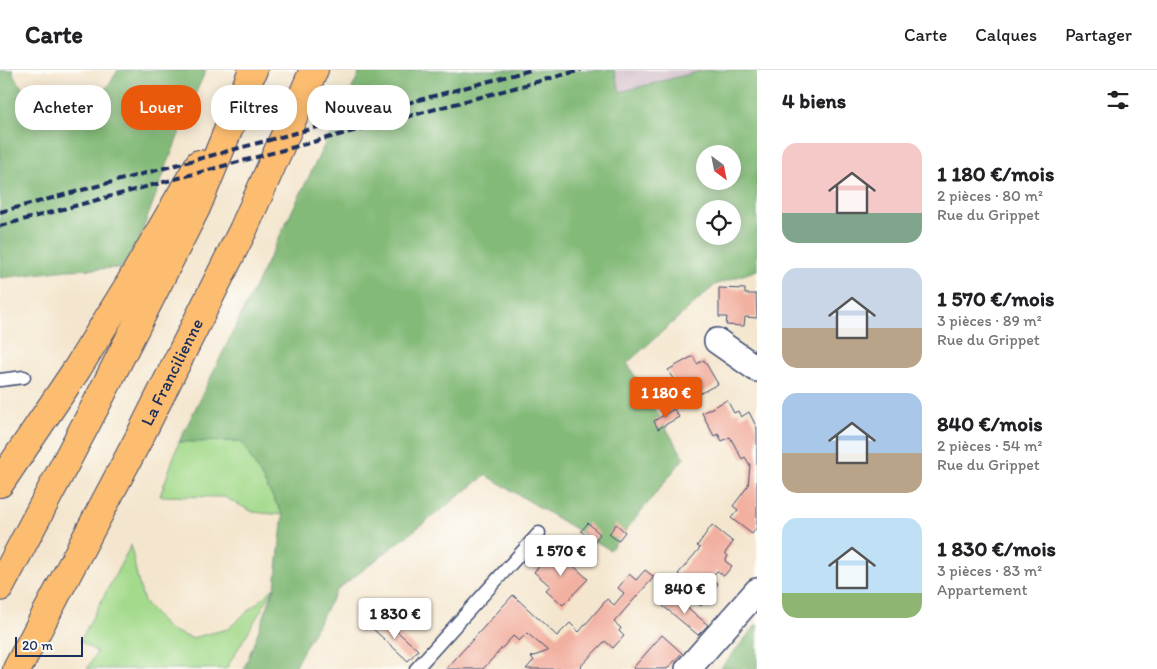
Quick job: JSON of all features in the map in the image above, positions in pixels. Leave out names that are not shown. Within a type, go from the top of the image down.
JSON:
[{"type":"highway","name":"La Francilienne","points":[[17,669],[139,438],[238,239],[314,70]]},
{"type":"highway","points":[[0,483],[87,353],[249,79]]},
{"type":"highway","points":[[0,587],[96,405],[196,208],[249,79]]},
{"type":"street","points":[[717,341],[757,369]]},
{"type":"street","points":[[688,669],[757,591]]},
{"type":"lane","points":[[0,380],[24,377]]},
{"type":"lane","points":[[416,669],[539,532]]},
{"type":"shaded area","points":[[614,70],[705,70],[620,92]]},
{"type":"green space","points":[[0,70],[13,70],[13,74],[20,85],[15,85],[15,130],[111,130],[111,85],[109,85],[118,70],[206,70],[199,85],[121,85],[121,130],[180,130],[138,242],[121,268],[67,270],[0,278]]},
{"type":"green space","points":[[361,70],[614,70],[620,92],[705,70],[757,70],[757,270],[715,285],[627,363],[684,458],[610,550],[486,475],[337,590],[293,669],[244,669],[275,587],[283,515],[241,441],[179,442],[332,130],[410,130],[410,85],[354,85]]},
{"type":"green space","points":[[241,441],[283,515],[253,512],[224,497],[160,496],[179,442]]},
{"type":"green space","points":[[131,545],[144,602],[168,629],[191,638],[228,629],[275,587],[226,669],[87,669],[97,652],[80,641]]},
{"type":"green space","points":[[757,624],[757,669],[720,669]]},
{"type":"building","points":[[719,288],[745,289],[745,294],[756,294],[757,318],[745,317],[744,326],[726,325],[727,317],[719,317]]},
{"type":"building","points":[[693,356],[697,364],[704,360],[718,384],[697,395],[695,392],[684,398],[668,370]]},
{"type":"building","points":[[727,400],[734,413],[738,411],[741,417],[749,412],[757,428],[757,527],[752,534],[731,518],[738,510],[733,506],[748,486],[750,465],[745,457],[742,459],[730,437],[722,441],[718,434],[714,436],[702,413]]},
{"type":"building","points":[[674,409],[679,417],[658,429],[654,421]]},
{"type":"building","points":[[588,523],[600,534],[594,542],[581,531]]},
{"type":"building","points":[[616,524],[625,532],[618,541],[609,534]]},
{"type":"building","points":[[712,525],[733,542],[725,553],[728,556],[725,561],[732,566],[724,576],[717,571],[711,578],[718,584],[701,606],[682,591],[689,583],[678,574],[700,548],[697,546]]},
{"type":"building","points":[[555,549],[588,579],[563,605],[546,590],[550,586],[534,572]]},
{"type":"building","points":[[645,570],[654,577],[614,622],[621,628],[619,631],[624,636],[613,648],[605,641],[578,669],[526,669],[534,660],[531,657],[548,651],[527,633],[519,641],[513,636],[483,669],[446,669],[513,595],[557,636],[570,623],[579,632],[607,599],[614,605],[624,593],[618,588],[629,574],[636,580]]},
{"type":"building","points":[[672,594],[708,625],[698,635],[663,606]]},
{"type":"building","points":[[382,618],[418,650],[408,661],[373,629]]},
{"type":"building","points":[[662,635],[682,653],[667,669],[634,669],[633,668]]},
{"type":"railway","points":[[0,212],[531,70]]},
{"type":"railway","points":[[0,226],[581,70]]}]
